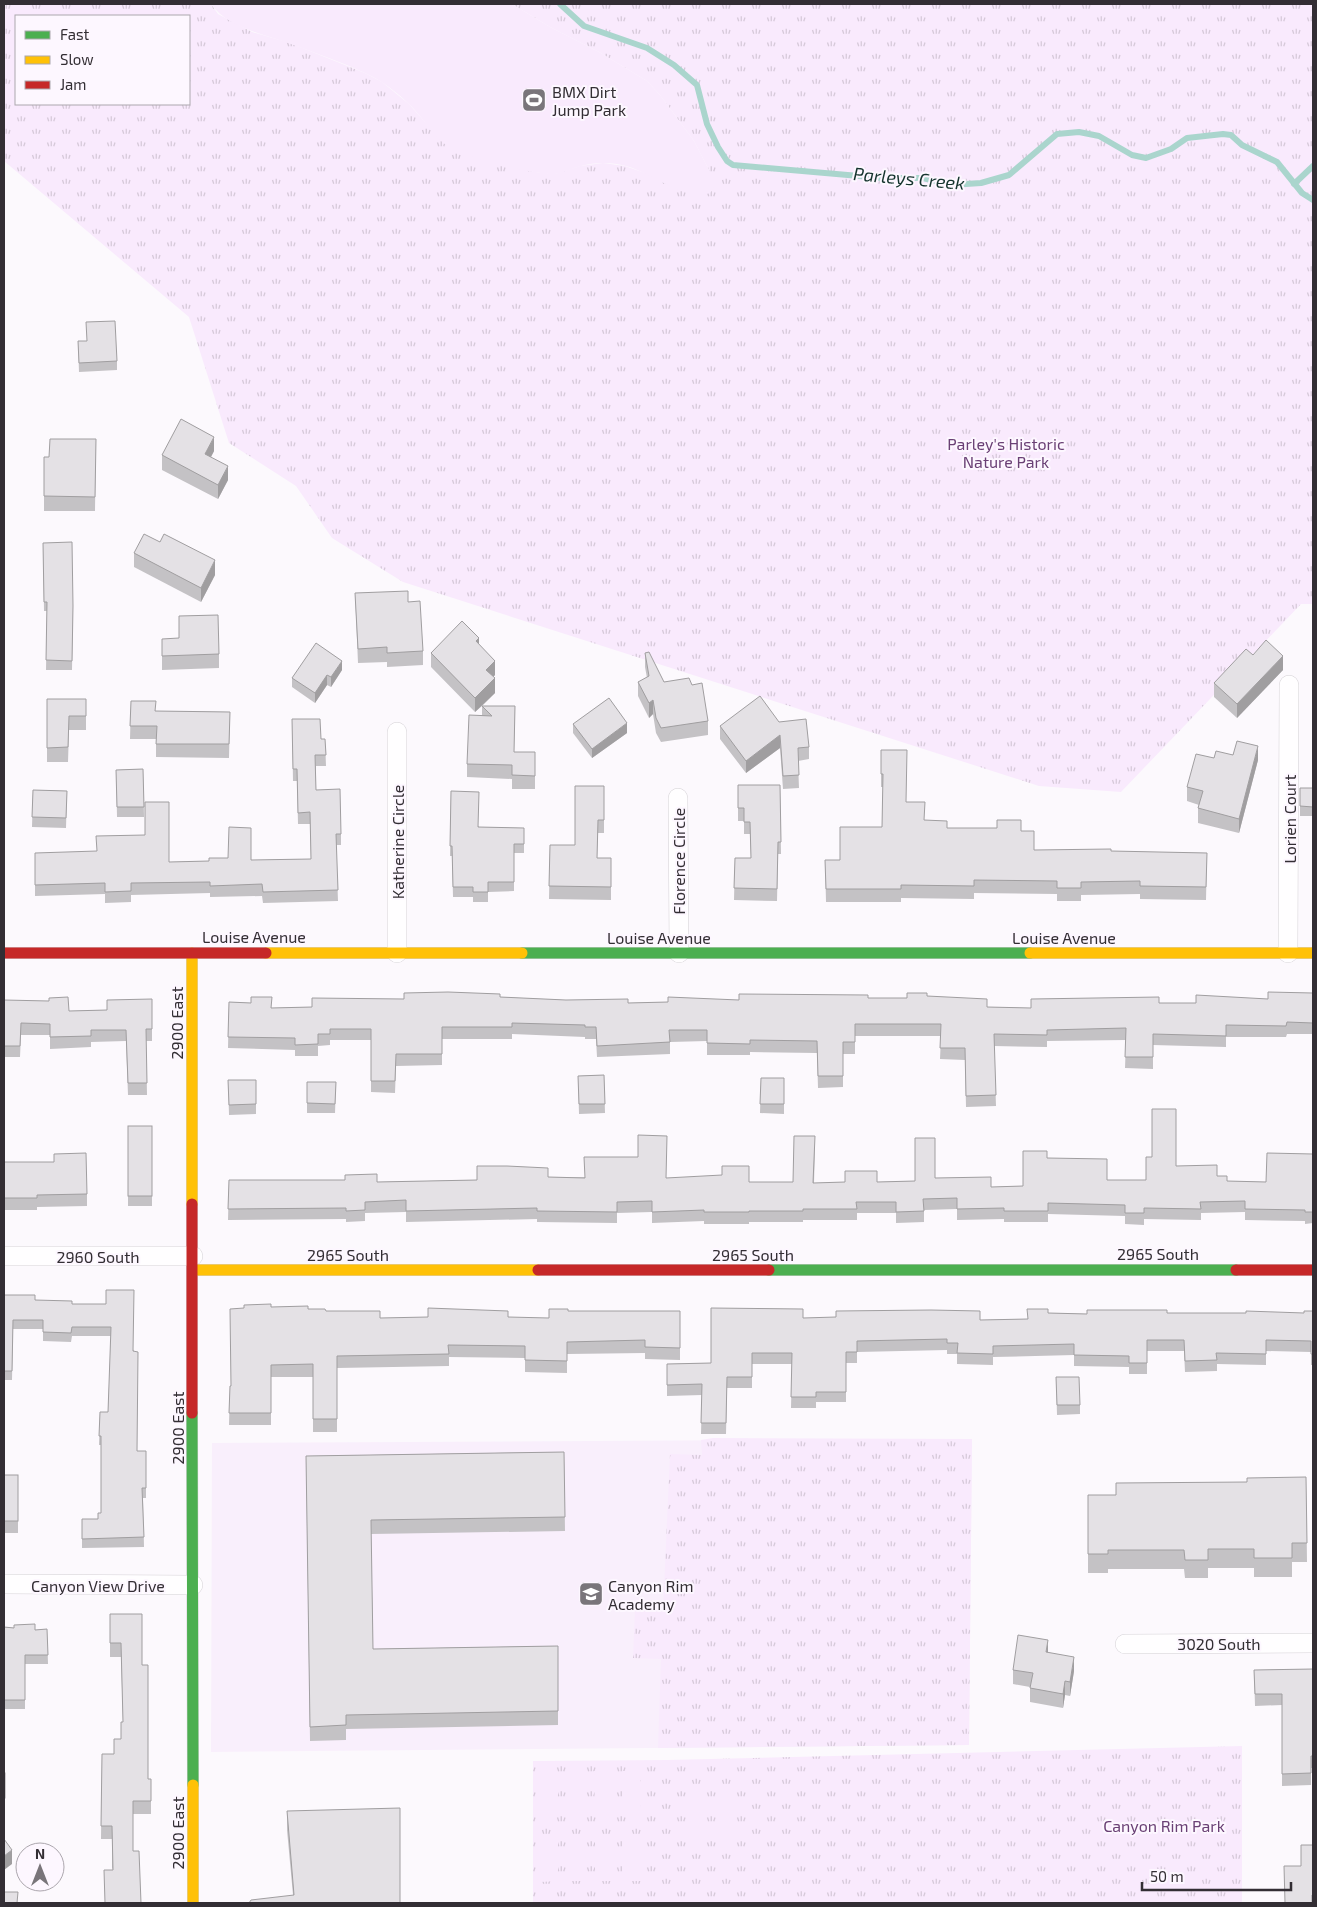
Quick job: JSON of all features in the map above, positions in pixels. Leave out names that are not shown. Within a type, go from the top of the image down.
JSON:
[{"type":"street","name":"Lorien Court","points":[[1288,953],[1289,685]]},
{"type":"street","name":"Katherine Circle","points":[[397,732],[397,953]]},
{"type":"street","name":"Florence Circle","points":[[678,798],[679,953]]},
{"type":"street","name":"Louise Avenue","points":[[4,953],[1313,953]]},
{"type":"street","name":"2900 East","points":[[192,953],[193,1903]]},
{"type":"street","name":"2960 South","points":[[4,1256],[193,1263]]},
{"type":"street","name":"2965 South","points":[[193,1263],[1313,1270]]},
{"type":"street","name":"Canyon View Drive","points":[[4,1584],[193,1585]]},
{"type":"street","name":"3020 South","points":[[1125,1644],[1313,1643]]},
{"type":"shaded area","name":"Canyon Rim Academy","points":[[972,1439],[969,1745],[211,1752],[212,1443]]},
{"type":"green space","name":"Parley's Historic Nature Park","points":[[4,4],[211,4],[218,14],[252,32],[290,43],[365,73],[382,82],[409,104],[432,130],[494,162],[535,172],[555,174],[580,166],[603,163],[625,166],[645,173],[709,170],[694,141],[660,95],[647,81],[512,4],[1313,4],[1313,604],[1301,604],[1121,792],[1039,786],[403,582],[332,538],[296,486],[229,443],[189,317],[4,161]]},
{"type":"green space","name":"BMX Dirt Jump Park","points":[[211,4],[512,4],[647,81],[660,95],[694,141],[709,170],[714,187],[710,193],[690,193],[679,190],[636,169],[609,163],[592,164],[555,174],[546,174],[506,166],[456,151],[437,137],[406,101],[377,79],[337,61],[237,25],[218,12]]},
{"type":"green space","points":[[713,1438],[972,1439],[969,1745],[658,1748],[661,1659],[633,1658],[635,1610],[663,1611],[670,1454],[702,1455],[701,1440]]},
{"type":"green space","name":"Canyon Rim Park","points":[[1242,1746],[1242,1903],[533,1903],[533,1761],[667,1760]]},
{"type":"green space","points":[[585,1771],[585,1812],[567,1812],[567,1772]]},
{"type":"green space","points":[[594,1771],[613,1771],[613,1811],[595,1811]]},
{"type":"green space","points":[[622,1771],[640,1771],[641,1811],[622,1811]]},
{"type":"green space","points":[[539,1772],[558,1772],[558,1812],[539,1812]]},
{"type":"green space","points":[[686,1799],[704,1799],[704,1839],[686,1840]]},
{"type":"green space","points":[[717,1799],[735,1799],[735,1839],[717,1840]]},
{"type":"green space","points":[[540,1841],[558,1841],[558,1881],[540,1882]]},
{"type":"green space","points":[[567,1841],[585,1841],[586,1881],[567,1881]]},
{"type":"green space","points":[[595,1841],[613,1841],[613,1881],[595,1881]]},
{"type":"green space","points":[[622,1841],[641,1841],[641,1881],[622,1881]]},
{"type":"building","points":[[115,321],[117,361],[79,363],[78,341],[87,341],[86,322]]},
{"type":"building","points":[[181,419],[214,437],[205,454],[228,466],[218,485],[162,455]]},
{"type":"building","points":[[50,439],[96,439],[95,497],[44,496],[44,457],[49,457]]},
{"type":"building","points":[[144,534],[160,542],[164,534],[215,560],[201,588],[134,553]]},
{"type":"building","points":[[72,542],[72,661],[46,660],[47,602],[44,602],[43,543]]},
{"type":"building","points":[[408,591],[408,602],[420,601],[423,651],[387,653],[387,647],[358,649],[355,593]]},
{"type":"building","points":[[218,615],[219,654],[162,656],[162,639],[179,638],[179,616]]},
{"type":"building","points":[[462,621],[479,638],[476,641],[495,661],[486,670],[495,678],[475,698],[431,653]]},
{"type":"building","points":[[1266,640],[1283,656],[1237,704],[1214,683],[1246,649],[1253,655]]},
{"type":"building","points":[[316,643],[342,661],[331,677],[327,675],[315,693],[292,678]]},
{"type":"building","points":[[649,652],[664,682],[689,678],[692,685],[702,683],[708,721],[661,728],[656,718],[653,700],[649,703],[638,682],[649,676],[645,653]]},
{"type":"building","points":[[760,696],[779,722],[806,719],[809,747],[798,748],[799,775],[783,776],[780,735],[746,761],[720,726]]},
{"type":"building","points":[[609,698],[627,723],[592,749],[573,724]]},
{"type":"building","points":[[47,699],[86,699],[86,716],[69,716],[68,747],[47,748]]},
{"type":"building","points":[[131,701],[156,701],[155,711],[230,712],[229,744],[156,744],[157,726],[130,726]]},
{"type":"building","points":[[482,706],[515,706],[514,752],[535,752],[535,776],[512,775],[512,765],[467,764],[469,715],[492,716]]},
{"type":"building","points":[[292,719],[320,719],[321,739],[325,739],[326,755],[315,755],[316,790],[340,789],[341,834],[336,834],[338,890],[263,892],[262,884],[210,886],[210,882],[131,883],[131,891],[105,892],[105,883],[35,885],[35,853],[97,851],[96,836],[145,835],[145,802],[169,802],[169,862],[209,861],[209,858],[228,858],[229,827],[251,828],[251,860],[311,859],[310,812],[298,813],[297,769],[293,769]]},
{"type":"building","points":[[1237,741],[1258,746],[1239,819],[1198,808],[1203,791],[1187,787],[1196,754],[1214,758],[1216,751],[1233,755]]},
{"type":"building","points":[[881,750],[907,750],[906,802],[925,802],[924,820],[947,821],[947,828],[997,828],[997,820],[1021,820],[1021,831],[1034,831],[1034,850],[1111,849],[1111,851],[1207,853],[1206,887],[1140,886],[1140,881],[1081,882],[1081,888],[1057,888],[1057,881],[974,880],[974,886],[901,885],[901,889],[826,889],[825,860],[840,860],[840,827],[882,827],[883,774],[881,774]]},
{"type":"building","points":[[143,769],[144,807],[117,807],[116,770]]},
{"type":"building","points":[[738,785],[780,785],[781,842],[778,842],[777,889],[734,888],[735,858],[751,858],[750,822],[744,822],[744,808],[738,808]]},
{"type":"building","points":[[575,786],[604,786],[604,820],[598,820],[597,858],[611,858],[611,887],[549,886],[550,845],[575,845]]},
{"type":"building","points":[[1300,788],[1313,788],[1313,807],[1300,806]]},
{"type":"building","points":[[33,790],[67,791],[66,818],[32,817]]},
{"type":"building","points":[[451,791],[479,792],[478,827],[524,828],[524,844],[514,844],[514,882],[488,882],[488,892],[473,892],[473,887],[453,887],[452,846],[450,846]]},
{"type":"building","points":[[1268,992],[1313,993],[1313,1023],[1287,1022],[1286,1026],[1226,1025],[1226,1036],[1153,1034],[1153,1057],[1125,1057],[1126,1028],[1047,1030],[1047,1035],[994,1034],[996,1095],[966,1096],[965,1048],[940,1048],[941,1024],[855,1024],[855,1042],[843,1042],[843,1076],[818,1076],[817,1041],[750,1040],[750,1044],[707,1043],[707,1030],[669,1030],[670,1042],[597,1046],[596,1027],[585,1027],[585,1025],[512,1023],[512,1027],[442,1027],[442,1054],[396,1054],[395,1081],[371,1081],[371,1029],[330,1029],[330,1034],[318,1034],[318,1044],[295,1045],[295,1038],[228,1037],[229,1002],[251,1003],[251,997],[272,997],[271,1008],[312,1007],[312,998],[404,999],[404,993],[500,994],[500,997],[566,1000],[628,999],[628,1003],[668,1002],[668,997],[739,1000],[739,994],[868,995],[868,998],[907,998],[907,993],[927,993],[927,996],[987,999],[987,1007],[1031,1008],[1031,999],[1159,997],[1159,1003],[1196,1003],[1196,995],[1268,999]]},
{"type":"building","points":[[68,997],[69,1011],[107,1010],[107,1000],[152,999],[152,1029],[146,1029],[147,1083],[128,1083],[126,1030],[91,1030],[91,1036],[50,1037],[50,1024],[21,1023],[20,1046],[4,1046],[4,1000],[49,1001],[49,998]]},
{"type":"building","points":[[604,1075],[605,1104],[579,1104],[578,1076]]},
{"type":"building","points":[[761,1078],[784,1078],[784,1104],[760,1104]]},
{"type":"building","points":[[228,1080],[256,1080],[256,1104],[229,1105]]},
{"type":"building","points":[[307,1082],[336,1082],[335,1104],[307,1103]]},
{"type":"building","points":[[1152,1109],[1176,1109],[1176,1166],[1217,1165],[1217,1176],[1227,1176],[1227,1181],[1266,1182],[1267,1153],[1313,1154],[1313,1212],[1305,1212],[1305,1210],[1245,1209],[1245,1201],[1200,1202],[1201,1209],[1144,1208],[1144,1213],[1125,1213],[1125,1205],[1048,1203],[1048,1211],[1004,1211],[1004,1208],[957,1209],[957,1198],[923,1199],[924,1211],[896,1212],[896,1202],[856,1202],[857,1209],[749,1212],[704,1212],[704,1210],[652,1212],[652,1201],[617,1202],[617,1212],[537,1211],[537,1208],[406,1211],[406,1200],[365,1202],[365,1210],[346,1211],[346,1208],[228,1209],[229,1180],[345,1180],[345,1175],[377,1174],[377,1182],[477,1180],[477,1166],[548,1168],[548,1177],[585,1178],[584,1157],[638,1157],[638,1135],[667,1136],[666,1178],[722,1175],[722,1166],[749,1166],[749,1182],[793,1182],[794,1136],[815,1136],[813,1183],[845,1182],[845,1171],[877,1171],[877,1182],[915,1181],[915,1138],[935,1138],[935,1178],[991,1177],[991,1187],[1023,1186],[1023,1151],[1047,1151],[1047,1158],[1107,1159],[1107,1180],[1146,1180],[1146,1157],[1152,1157]]},
{"type":"building","points":[[128,1126],[152,1126],[152,1196],[128,1196]]},
{"type":"building","points":[[86,1153],[87,1194],[37,1195],[37,1198],[4,1198],[4,1162],[54,1162],[54,1154]]},
{"type":"building","points":[[106,1290],[134,1290],[133,1351],[138,1352],[137,1451],[146,1451],[146,1488],[142,1488],[144,1537],[82,1539],[82,1519],[98,1519],[98,1513],[101,1513],[100,1412],[108,1412],[111,1327],[72,1327],[71,1333],[43,1332],[43,1320],[13,1320],[12,1371],[4,1371],[4,1295],[35,1295],[35,1300],[72,1301],[72,1304],[106,1304]]},
{"type":"building","points":[[271,1304],[271,1307],[308,1306],[308,1309],[325,1309],[326,1311],[380,1311],[380,1318],[428,1317],[428,1308],[508,1311],[508,1317],[549,1318],[549,1309],[568,1309],[568,1311],[680,1311],[680,1348],[645,1347],[645,1340],[567,1342],[567,1361],[525,1360],[525,1346],[448,1345],[449,1354],[337,1356],[337,1419],[313,1419],[313,1364],[271,1365],[271,1413],[229,1413],[231,1386],[230,1309],[244,1308],[244,1305]]},
{"type":"building","points":[[711,1308],[803,1309],[803,1318],[836,1317],[836,1311],[980,1311],[980,1320],[1028,1319],[1027,1309],[1048,1309],[1048,1313],[1087,1314],[1087,1310],[1167,1310],[1167,1313],[1246,1313],[1246,1311],[1304,1313],[1304,1311],[1313,1311],[1313,1354],[1311,1354],[1311,1341],[1266,1340],[1266,1354],[1216,1353],[1217,1360],[1185,1361],[1184,1340],[1147,1340],[1147,1363],[1129,1363],[1129,1356],[1074,1355],[1074,1344],[993,1346],[993,1354],[957,1353],[958,1343],[947,1343],[947,1339],[857,1341],[857,1352],[846,1352],[846,1392],[816,1392],[816,1397],[791,1397],[792,1353],[752,1353],[752,1377],[727,1377],[726,1423],[701,1423],[702,1384],[667,1385],[667,1364],[711,1363]]},
{"type":"building","points":[[1056,1377],[1079,1377],[1080,1405],[1057,1405]]},
{"type":"building","points":[[564,1452],[565,1517],[371,1520],[373,1649],[558,1646],[558,1711],[346,1715],[346,1725],[310,1727],[306,1456]]},
{"type":"building","points":[[4,1475],[18,1475],[18,1521],[4,1521]]},
{"type":"building","points":[[1306,1477],[1307,1543],[1292,1543],[1292,1558],[1254,1558],[1254,1549],[1208,1549],[1208,1560],[1185,1560],[1184,1550],[1108,1550],[1108,1554],[1088,1554],[1088,1495],[1116,1495],[1116,1483],[1247,1482],[1247,1478]]},
{"type":"building","points":[[110,1614],[142,1614],[142,1665],[148,1665],[148,1779],[151,1779],[151,1801],[133,1801],[133,1851],[139,1851],[141,1903],[105,1903],[104,1870],[113,1870],[112,1826],[101,1826],[102,1754],[114,1754],[114,1739],[121,1739],[121,1722],[123,1722],[121,1643],[110,1643]]},
{"type":"building","points":[[35,1624],[35,1630],[47,1629],[48,1655],[25,1655],[25,1700],[4,1700],[4,1627],[14,1628],[14,1625]]},
{"type":"building","points":[[1018,1635],[1048,1640],[1046,1652],[1074,1657],[1070,1682],[1065,1681],[1063,1694],[1030,1688],[1033,1673],[1013,1670]]},
{"type":"building","points":[[1313,1669],[1313,1756],[1311,1756],[1311,1773],[1282,1774],[1282,1694],[1255,1694],[1254,1670]]},
{"type":"building","points":[[5,1773],[5,1798],[4,1798]]},
{"type":"building","points":[[400,1808],[400,1903],[249,1903],[251,1900],[294,1895],[287,1811]]},
{"type":"building","points":[[4,1839],[12,1850],[4,1856]]},
{"type":"building","points":[[1301,1845],[1313,1845],[1312,1903],[1285,1903],[1284,1866],[1301,1866]]},
{"type":"building","points":[[4,1892],[18,1892],[17,1903],[4,1903]]},
{"type":"waterway","name":"Parleys Creek","points":[[560,4],[584,26],[647,48],[674,65],[697,85],[707,124],[718,147],[727,161],[733,165],[882,178],[923,178],[951,185],[981,183],[1009,175],[1057,134],[1079,132],[1099,136],[1132,155],[1146,158],[1171,149],[1187,138],[1223,134],[1231,135],[1242,145],[1277,162],[1302,193],[1313,200]]},
{"type":"waterway","points":[[1294,184],[1313,166]]},
{"type":"traffic: fast","points":[[522,953],[1030,953]]},
{"type":"traffic: fast","points":[[769,1270],[1236,1270]]},
{"type":"traffic: fast","points":[[192,1413],[193,1785]]},
{"type":"traffic: slow","points":[[192,953],[192,1204]]},
{"type":"traffic: slow","points":[[266,953],[522,953]]},
{"type":"traffic: slow","points":[[1030,953],[1313,953]]},
{"type":"traffic: slow","points":[[193,1270],[538,1270]]},
{"type":"traffic: slow","points":[[193,1785],[193,1903]]},
{"type":"traffic: jam","points":[[4,953],[266,953]]},
{"type":"traffic: jam","points":[[192,1204],[192,1413]]},
{"type":"traffic: jam","points":[[538,1270],[769,1270]]},
{"type":"traffic: jam","points":[[1236,1270],[1313,1270]]},
{"type":"place","name":"BMX Dirt Jump Park","points":[[534,100]]},
{"type":"place","name":"Canyon Rim Academy","points":[[591,1594]]}]
